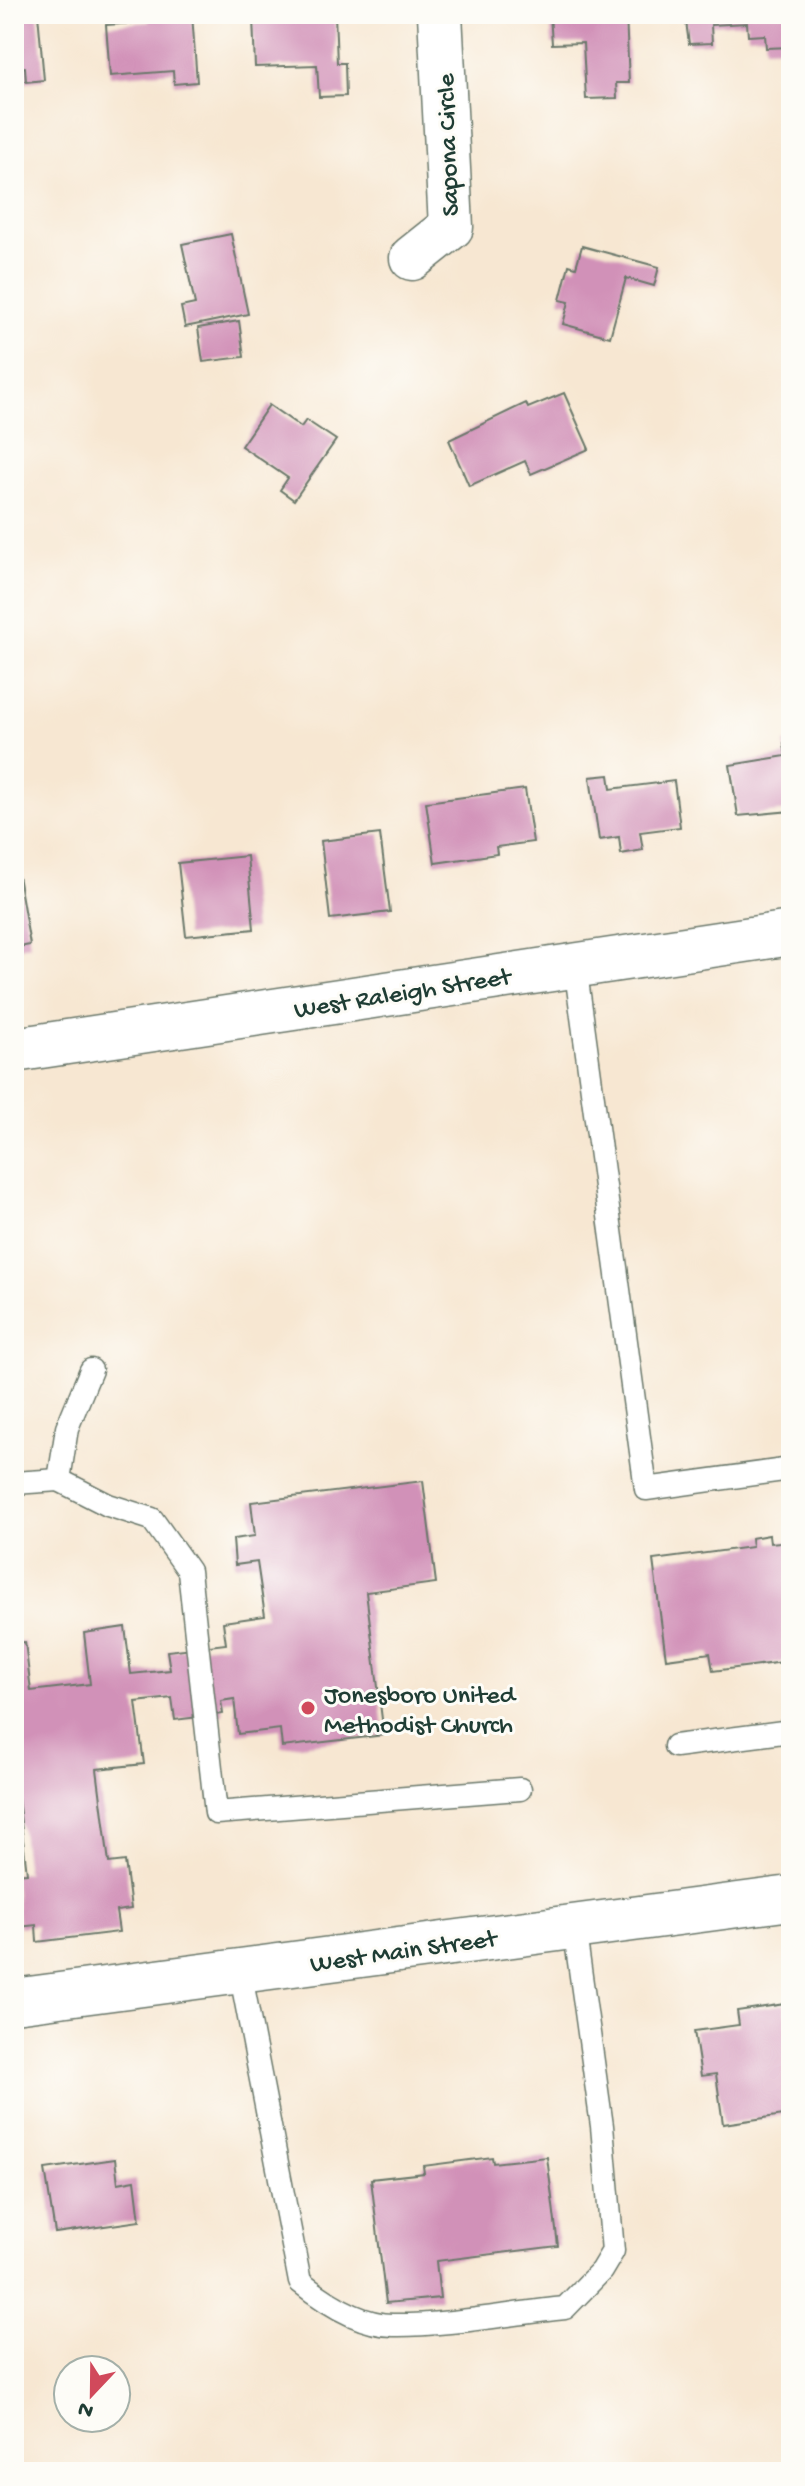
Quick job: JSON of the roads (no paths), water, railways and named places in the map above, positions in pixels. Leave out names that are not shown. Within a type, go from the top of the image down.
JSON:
[{"type":"street","name":"Sapona Circle","points":[[412,258],[451,227],[440,14]]},
{"type":"street","name":"West Raleigh Street","points":[[14,1050],[791,933]]},
{"type":"street","name":"West Main Street","points":[[14,2001],[791,1898]]},
{"type":"lane","points":[[575,965],[646,1489],[791,1469]]},
{"type":"lane","points":[[59,1480],[67,1428],[91,1370]]},
{"type":"lane","points":[[14,1483],[59,1480],[108,1505],[152,1519],[189,1571],[216,1813],[520,1789]]},
{"type":"lane","points":[[675,1746],[791,1731]]},
{"type":"lane","points":[[240,1971],[300,2282],[323,2301],[355,2316],[391,2326],[565,2308],[601,2271],[613,2251],[602,2126],[574,1926]]},
{"type":"place","name":"Jonesboro United Methodist Church","points":[[308,1708]]}]
